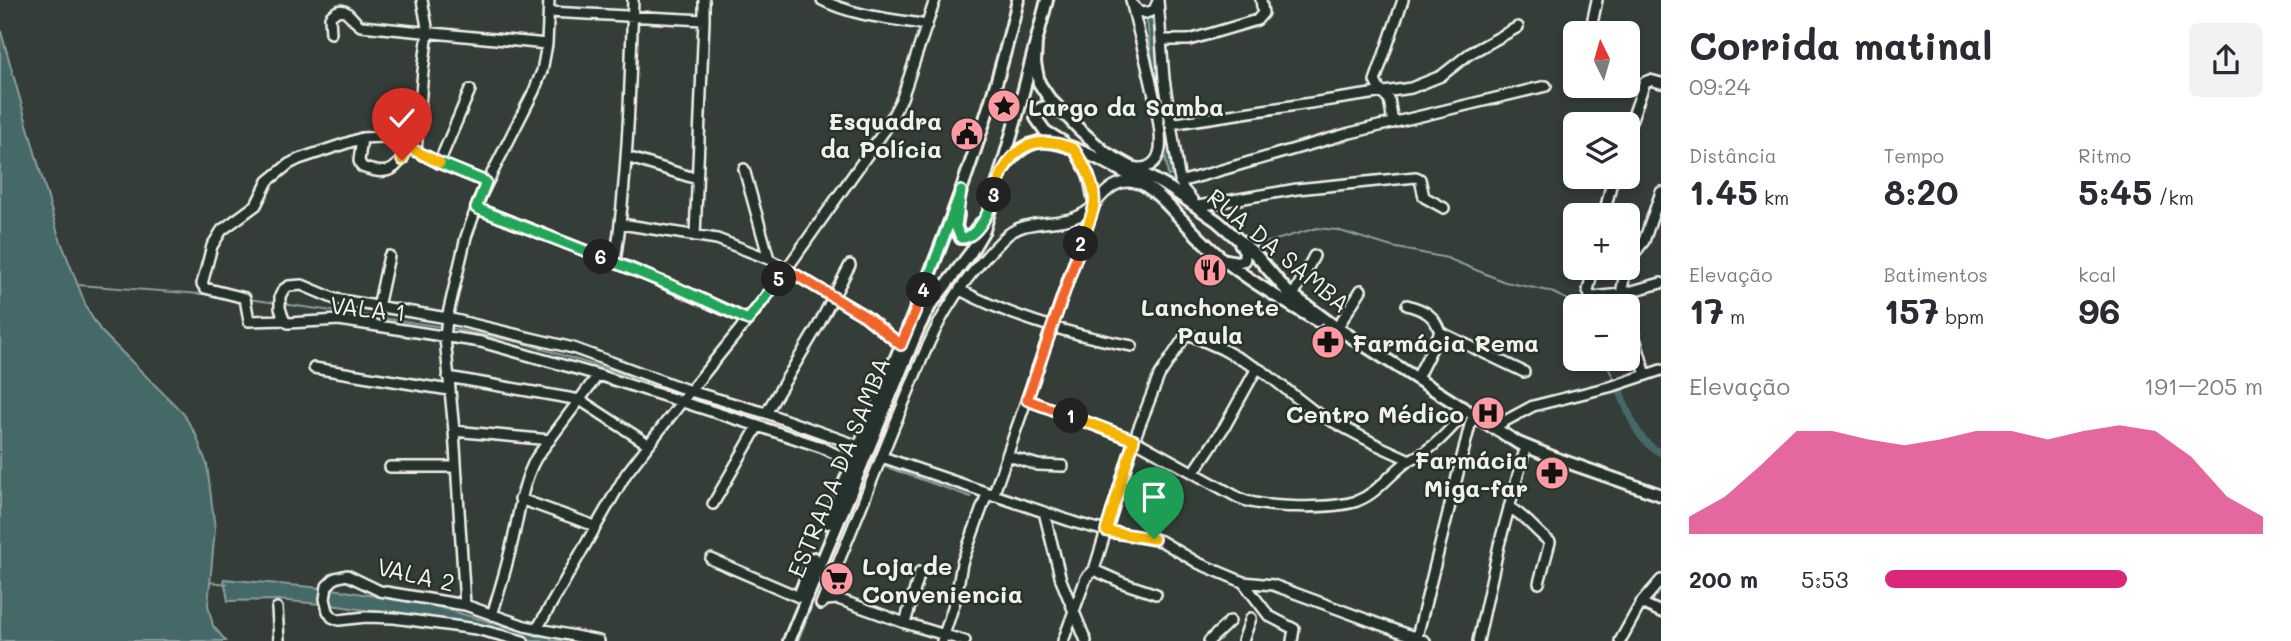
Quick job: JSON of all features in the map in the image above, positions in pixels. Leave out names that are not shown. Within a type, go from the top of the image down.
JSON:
[{"type":"main road","name":"ESTRADA DA SAMBA","points":[[781,641],[925,290],[995,88],[1018,0]]},
{"type":"main road","name":"ESTRADA DA SAMBA","points":[[789,641],[919,327],[930,306],[977,243],[993,202],[1047,0]]},
{"type":"main road","name":"RUA DA SAMBA","points":[[1036,42],[1035,63],[1039,83],[1049,98],[1079,129],[1106,153],[1202,209],[1255,254],[1293,296],[1337,328],[1518,443],[1661,495]]},
{"type":"main road","points":[[1074,149],[1039,125],[1037,111],[1050,108],[1079,129]]},
{"type":"main road","points":[[1001,172],[1015,154],[1033,144],[1051,142],[1074,149],[1126,174],[1152,190],[1213,251],[1251,280],[1466,418],[1524,453],[1661,502]]},
{"type":"main road","points":[[961,191],[956,227],[961,238],[967,239],[973,235],[993,202]]},
{"type":"main road","points":[[1213,251],[1231,262],[1244,260],[1244,247],[1228,231]]},
{"type":"street","points":[[362,138],[359,161],[362,167],[374,172],[395,168],[412,149],[428,32],[422,0]]},
{"type":"street","points":[[465,605],[446,328],[459,264],[476,208],[486,182],[534,92],[544,64],[549,0]]},
{"type":"street","points":[[615,262],[627,157],[633,0]]},
{"type":"street","points":[[695,236],[704,0]]},
{"type":"street","points":[[822,0],[883,18],[927,25]]},
{"type":"street","points":[[537,629],[626,474],[748,320],[885,130],[902,98],[935,0]]},
{"type":"street","points":[[1132,2],[1138,11],[1146,13],[1156,8],[1158,0]]},
{"type":"street","points":[[1158,0],[1170,124],[1180,182],[1188,197],[1202,209],[1297,189],[1416,177],[1420,179],[1424,197],[1444,208]]},
{"type":"street","points":[[1161,40],[1189,40],[1258,20],[1263,13],[1261,0]]},
{"type":"street","points":[[1394,123],[1389,99],[1376,85],[1376,78],[1403,0]]},
{"type":"street","points":[[1593,21],[1597,0]]},
{"type":"street","points":[[1126,164],[1138,169],[1152,165],[1158,158],[1160,147],[1160,126],[1132,2]]},
{"type":"street","points":[[331,33],[330,17],[342,10],[349,12],[360,26],[547,44]]},
{"type":"street","points":[[549,12],[704,20]]},
{"type":"street","points":[[1170,124],[1399,90],[1426,83],[1441,76],[1469,54],[1518,27]]},
{"type":"street","points":[[1634,112],[1645,82],[1650,80],[1661,83]]},
{"type":"street","points":[[1180,182],[1328,139],[1546,86]]},
{"type":"street","points":[[439,163],[470,90]]},
{"type":"street","points":[[284,320],[249,321],[243,297],[202,286],[212,246],[222,230],[257,205],[268,181],[289,164],[362,138],[381,138],[394,140],[439,163],[486,182]]},
{"type":"street","points":[[943,638],[956,598],[962,563],[1008,456],[1094,205],[1088,174],[1074,149]]},
{"type":"street","points":[[627,157],[696,179]]},
{"type":"street","points":[[744,169],[769,259]]},
{"type":"street","name":"ESTRADA DA SAMBA","points":[[838,599],[826,600],[821,604],[929,346],[948,307],[977,266],[1014,229],[1073,220],[1084,215],[1105,191],[1120,183],[1128,181],[1152,190]]},
{"type":"street","points":[[1640,246],[1661,192]]},
{"type":"street","points":[[476,208],[615,262],[748,320]]},
{"type":"street","points":[[621,224],[717,239],[769,259],[865,316],[901,345]]},
{"type":"street","points":[[378,307],[389,256]]},
{"type":"street","points":[[1293,296],[1314,256]]},
{"type":"street","points":[[766,413],[818,326],[850,265]]},
{"type":"street","points":[[1624,280],[1621,294],[1661,283]]},
{"type":"street","name":"VALA 1","points":[[853,462],[821,447],[758,426],[686,397],[573,348],[446,328],[339,320],[293,324],[284,320],[280,296],[289,286],[302,285],[335,299],[378,307],[446,328],[481,342],[598,375],[686,397],[766,413],[859,446]]},
{"type":"street","points":[[960,290],[997,308],[1053,327],[1132,346]]},
{"type":"street","points":[[1337,328],[1361,290]]},
{"type":"street","points":[[1407,305],[1426,311],[1437,323],[1440,332],[1417,378]]},
{"type":"street","points":[[1440,332],[1524,372]]},
{"type":"street","points":[[1063,641],[1086,578],[1094,570],[1134,440],[1159,376],[1186,335],[1222,349],[1257,369],[1315,411],[1410,460]]},
{"type":"street","points":[[1640,354],[1646,374]]},
{"type":"street","points":[[314,368],[449,390]]},
{"type":"street","points":[[1194,472],[1237,407],[1257,369]]},
{"type":"street","points":[[1492,428],[1534,406],[1613,386],[1661,370]]},
{"type":"street","points":[[492,615],[529,470],[598,375]]},
{"type":"street","points":[[448,377],[580,400],[649,444]]},
{"type":"street","points":[[1027,400],[1134,440],[1250,503],[1265,506],[1355,501],[1382,485],[1466,418]]},
{"type":"street","points":[[880,461],[1106,531],[1161,541],[1198,563],[1243,582],[1273,585],[1420,640],[1466,418]]},
{"type":"street","points":[[713,504],[758,426]]},
{"type":"street","points":[[454,430],[550,440]]},
{"type":"street","points":[[1478,641],[1499,545],[1524,453]]},
{"type":"street","points":[[1008,456],[1038,465],[1063,466]]},
{"type":"street","points":[[390,467],[455,467]]},
{"type":"street","points":[[520,499],[595,526]]},
{"type":"street","points":[[1509,507],[1533,523],[1541,536],[1550,542],[1539,583]]},
{"type":"street","points":[[1044,512],[1052,552],[1086,641]]},
{"type":"street","points":[[711,559],[799,597]]},
{"type":"street","points":[[1094,570],[1156,594]]},
{"type":"street","points":[[905,623],[920,572]]},
{"type":"street","name":"VALA 2","points":[[523,641],[476,629],[394,618],[339,620],[332,617],[328,611],[327,586],[335,578],[347,575],[380,591],[465,605],[537,629],[599,641]]},
{"type":"street","points":[[1620,641],[1641,603],[1661,580]]},
{"type":"street","points":[[831,581],[831,588],[838,599],[943,638],[965,641]]},
{"type":"street","points":[[1243,582],[1269,616],[1294,629],[1292,641]]},
{"type":"street","points":[[1641,603],[1661,612]]},
{"type":"street","points":[[277,608],[279,641]]},
{"type":"street","points":[[1243,641],[1251,618]]},
{"type":"street","points":[[1209,641],[1230,621]]},
{"type":"water","points":[[1146,15],[1152,15],[1174,175],[1168,176]]},
{"type":"water","points":[[0,28],[58,234],[88,311],[101,331],[183,413],[196,435],[207,465],[215,529],[208,605],[213,626],[226,641],[0,641]]},
{"type":"water","points":[[224,579],[333,589],[435,606],[538,636],[587,641],[528,641],[449,620],[432,620],[331,605],[277,600],[228,601]]},
{"type":"waterway","points":[[1255,246],[1317,228],[1337,230],[1392,247],[1447,258],[1505,282],[1549,291],[1563,298]]},
{"type":"waterway","points":[[78,285],[215,295]]},
{"type":"waterway","points":[[824,577],[920,343],[937,308],[947,296]]},
{"type":"waterway","points":[[248,299],[277,303]]},
{"type":"waterway","points":[[283,304],[444,327]]},
{"type":"waterway","points":[[449,328],[523,343],[683,393]]},
{"type":"waterway","points":[[1610,371],[1616,383]]},
{"type":"waterway","points":[[1618,386],[1639,433],[1652,448],[1661,453]]},
{"type":"waterway","points":[[692,396],[851,453]]},
{"type":"waterway","points":[[886,467],[971,497]]},
{"type":"waterway","points":[[210,582],[228,584]]},
{"type":"waterway","points":[[798,641],[811,608]]},
{"type":"place","name":"Largo da Samba","points":[[1004,106]]},
{"type":"place","name":"Esquadra da Polícia","points":[[967,134]]},
{"type":"place","name":"Lanchonete Paula","points":[[1210,270]]},
{"type":"place","name":"Farmácia Rema","points":[[1328,342]]},
{"type":"place","name":"Centro Médico","points":[[1488,413]]},
{"type":"place","name":"Farmácia Miga-far","points":[[1552,473]]},
{"type":"place","name":"Loja de Conveniencia","points":[[837,579]]},
{"type":"route","points":[[402,160],[408,147],[486,182],[476,208],[625,266],[748,320],[786,269],[865,316],[901,345],[961,191],[956,227],[961,238],[967,239],[973,235],[993,202],[1001,172],[1015,154],[1027,146],[1045,142],[1059,143],[1074,149],[1088,174],[1094,205],[1027,400],[1134,440],[1106,531],[1154,539]]}]
